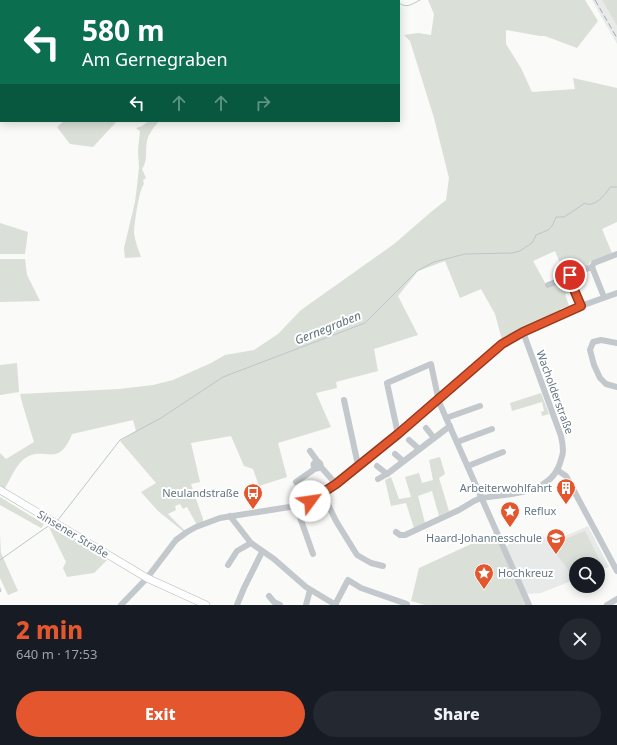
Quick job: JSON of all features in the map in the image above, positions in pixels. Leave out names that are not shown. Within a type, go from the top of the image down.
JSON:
[{"type":"main road","name":"Sinsener Straße","points":[[0,490],[147,578],[206,605]]},
{"type":"street","points":[[548,285],[569,278],[570,275],[592,266],[594,263],[617,254]]},
{"type":"street","points":[[592,266],[604,297]]},
{"type":"street","points":[[569,278],[581,306]]},
{"type":"street","points":[[121,605],[147,578],[176,540],[196,527],[230,516],[296,506],[310,501],[336,484],[398,434],[502,344],[523,332],[581,306],[617,292]]},
{"type":"street","name":"Wacholderstraße","points":[[396,532],[400,535],[406,535],[481,498],[529,491],[550,480],[557,470],[563,452],[561,436],[523,332]]},
{"type":"street","points":[[617,343],[601,340],[593,342],[590,350],[600,378],[606,384],[617,387]]},
{"type":"street","points":[[398,434],[387,383],[431,364],[438,399],[529,605]]},
{"type":"street","points":[[344,400],[358,466]]},
{"type":"street","points":[[446,418],[480,406]]},
{"type":"street","points":[[378,479],[387,474],[450,426]]},
{"type":"street","points":[[426,428],[434,438]]},
{"type":"street","points":[[457,442],[492,429]]},
{"type":"street","points":[[409,440],[419,449]]},
{"type":"street","points":[[310,451],[318,465],[336,484]]},
{"type":"street","points":[[468,466],[503,452]]},
{"type":"street","points":[[395,454],[403,461]]},
{"type":"street","points":[[296,482],[318,465]]},
{"type":"street","points":[[377,466],[387,474]]},
{"type":"street","points":[[557,470],[566,476],[617,571]]},
{"type":"street","points":[[322,494],[336,521],[357,555],[371,563],[382,566]]},
{"type":"street","points":[[296,506],[313,554]]},
{"type":"street","points":[[230,516],[251,543],[274,559],[310,590],[336,605],[348,580],[361,588],[407,605]]},
{"type":"street","points":[[228,565],[237,551],[251,543]]},
{"type":"street","points":[[237,605],[262,552]]},
{"type":"street","points":[[306,605],[310,590]]},
{"type":"street","points":[[269,596],[274,602],[280,605]]},
{"type":"street","points":[[607,605],[617,599]]},
{"type":"shaded area","points":[[428,0],[585,0],[598,21],[577,48],[545,36],[506,30],[506,44],[521,68],[532,92],[575,89],[573,78],[617,88],[617,222],[602,229],[612,253],[590,262],[588,266],[565,275],[555,251],[533,261],[548,288],[565,281],[570,292],[565,294],[569,306],[560,309],[502,340],[495,314],[481,289],[460,298],[445,261],[418,271],[398,296],[418,335],[374,349],[378,371],[336,382],[337,388],[316,393],[331,427],[278,443],[287,477],[259,486],[253,469],[244,466],[231,436],[191,443],[200,482],[191,484],[203,523],[197,525],[187,507],[183,509],[180,504],[175,506],[176,510],[168,514],[185,531],[184,532],[158,511],[141,492],[156,483],[120,441],[136,431],[133,420],[72,434],[67,445],[56,454],[31,455],[24,459],[15,469],[4,490],[0,488],[0,453],[6,459],[34,442],[20,394],[119,389],[153,385],[173,380],[225,355],[254,350],[278,334],[301,310],[394,244],[446,200],[449,178],[434,118],[410,41],[404,35],[418,33],[431,35],[434,14]]},
{"type":"shaded area","points":[[592,0],[602,0],[617,26],[617,44]]},
{"type":"shaded area","points":[[602,0],[617,0],[617,26]]},
{"type":"shaded area","points":[[63,122],[116,122],[93,147],[70,144],[57,127]]},
{"type":"shaded area","points":[[148,122],[158,122],[152,130],[146,145],[146,159],[142,169],[146,178],[143,180],[144,184],[142,187],[136,216],[134,233],[141,257],[125,258],[124,248],[135,202],[139,168],[138,150],[140,131],[136,128]]},
{"type":"shaded area","points":[[0,223],[28,232],[25,254],[0,254]]},
{"type":"shaded area","points":[[0,259],[25,259],[27,275],[40,301],[0,302]]},
{"type":"shaded area","points":[[17,363],[19,392],[0,395],[0,365]]},
{"type":"shaded area","points":[[541,393],[549,414],[542,416],[541,412],[544,411],[542,402],[512,411],[510,403]]},
{"type":"shaded area","points":[[440,457],[445,474],[439,478],[449,511],[439,516],[432,491],[418,496],[425,523],[414,528],[406,503],[391,506],[385,480],[391,477],[399,499],[411,497],[405,477],[419,473],[422,483],[433,480],[429,460]]},
{"type":"shaded area","points":[[0,497],[44,524],[41,528],[0,505]]},
{"type":"shaded area","points":[[48,525],[107,560],[94,573],[67,577],[63,568],[66,562]]},
{"type":"shaded area","name":"Haard-Johannesschule","points":[[588,526],[604,557],[569,557],[569,582],[541,593],[527,594],[505,546],[536,534],[542,534],[549,543]]},
{"type":"shaded area","points":[[585,531],[598,557],[569,557],[569,571],[550,545]]},
{"type":"shaded area","points":[[495,533],[528,605],[425,605],[411,601],[419,568]]},
{"type":"shaded area","points":[[0,535],[1,553],[18,591],[8,595],[0,578]]},
{"type":"shaded area","name":"Haard-Johannesschule","points":[[605,559],[609,567],[605,568]]},
{"type":"waterway","points":[[400,4],[407,6],[420,0]]},
{"type":"waterway","name":"Gernegraben","points":[[58,520],[120,440],[161,418],[223,377],[365,323],[417,271],[434,262],[465,254],[512,253],[520,251],[533,242],[536,235],[548,230],[552,226],[556,217],[564,217],[585,203],[589,204],[596,202],[607,192],[610,187],[617,187]]},
{"type":"waterway","name":"Gernegraben","points":[[0,560],[50,525]]},
{"type":"waterway","name":"Gernegraben","points":[[0,588],[0,592]]},
{"type":"railway","points":[[595,0],[617,38]]},
{"type":"place","name":"Arbeiterwohlfahrt","points":[[566,505]]},
{"type":"place","name":"Neulandstraße","points":[[253,510]]},
{"type":"place","name":"Reflux","points":[[510,528]]},
{"type":"place","name":"Haard-Johannesschule","points":[[556,555]]},
{"type":"place","name":"Hochkreuz","points":[[484,590]]},
{"type":"route","points":[[310,501],[336,484],[398,434],[502,344],[523,332],[581,306],[569,278],[570,275]]}]
